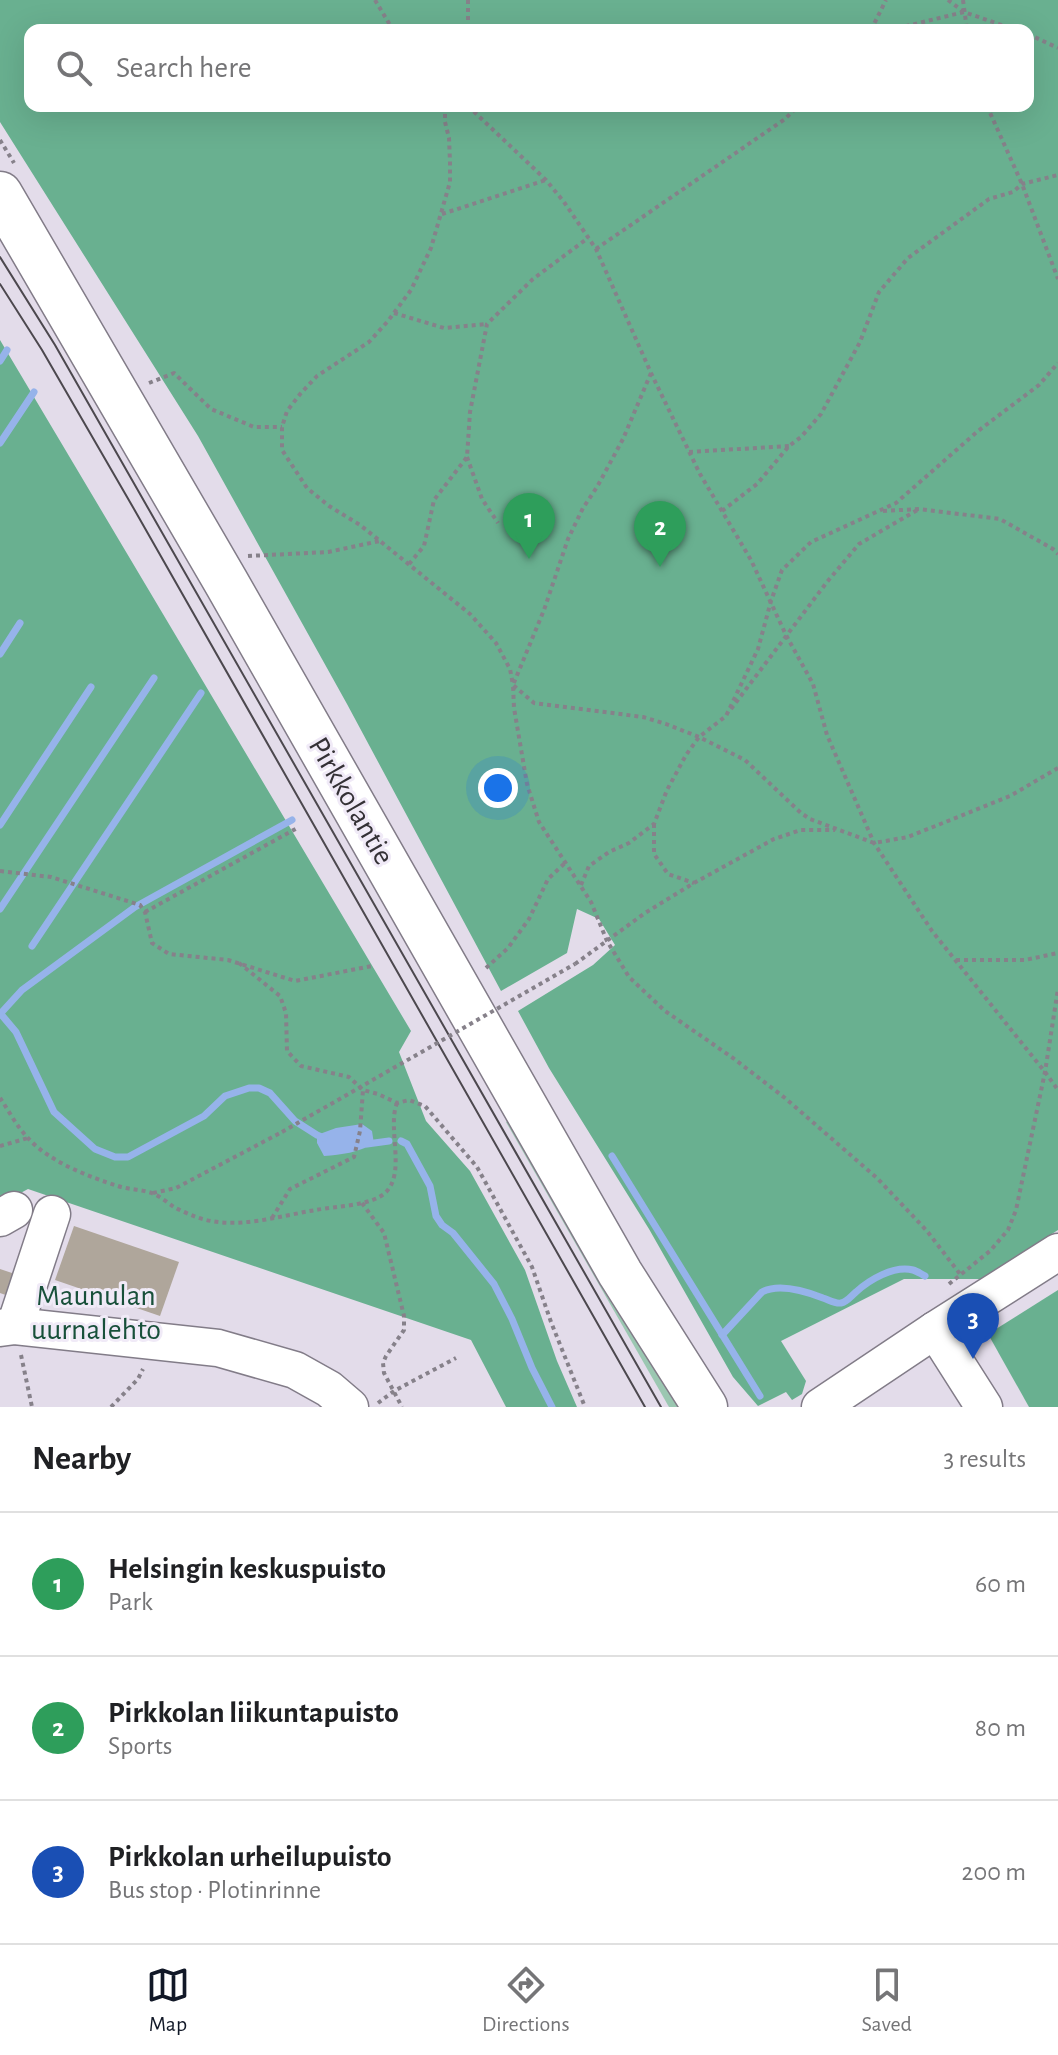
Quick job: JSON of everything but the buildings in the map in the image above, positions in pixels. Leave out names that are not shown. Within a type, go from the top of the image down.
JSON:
[{"type":"main road","name":"Pirkkolantie","points":[[0,194],[226,582],[620,1273],[705,1407]]},
{"type":"street","points":[[52,1214],[8,1327],[218,1348],[295,1370],[329,1389],[350,1407]]},
{"type":"street","points":[[829,1405],[935,1330],[1058,1252]]},
{"type":"street","points":[[935,1330],[984,1407]]},
{"type":"path","points":[[375,0],[389,24]]},
{"type":"path","points":[[468,0],[468,24]]},
{"type":"path","points":[[874,24],[886,0]]},
{"type":"path","points":[[948,0],[964,12],[999,24]]},
{"type":"path","points":[[963,0],[966,24]]},
{"type":"path","points":[[915,24],[964,12]]},
{"type":"path","points":[[1034,37],[1058,48]]},
{"type":"path","points":[[445,112],[450,182],[431,248],[411,290],[369,342],[317,376],[301,393],[287,411],[282,427],[282,450],[307,488],[360,525],[470,614],[496,643],[510,669],[527,784],[539,822],[591,902],[607,941],[629,977],[665,1011],[785,1098],[877,1178],[927,1231],[960,1274]]},
{"type":"path","points":[[474,112],[546,180],[596,249],[689,452],[751,560],[813,684],[827,735],[874,843],[932,931],[1058,1090]]},
{"type":"path","points":[[596,249],[792,112]]},
{"type":"path","points":[[990,112],[1022,184],[1058,279]]},
{"type":"path","points":[[722,511],[757,484],[821,414],[860,342],[879,292],[908,258],[989,199],[1013,192],[1022,184],[1058,175]]},
{"type":"path","points":[[441,215],[546,180]]},
{"type":"path","points":[[498,523],[482,499],[467,457],[470,412],[487,324],[533,279],[588,238]]},
{"type":"path","points":[[394,313],[444,328],[487,324]]},
{"type":"path","points":[[726,716],[758,649],[782,570],[811,542],[896,503],[978,431],[1039,385],[1058,363]]},
{"type":"path","points":[[143,385],[174,373],[211,409],[254,427],[282,427]]},
{"type":"path","points":[[513,685],[544,610],[568,539],[623,439],[651,373]]},
{"type":"path","points":[[689,452],[789,446]]},
{"type":"path","points":[[409,564],[424,546],[434,500],[467,457]]},
{"type":"path","points":[[881,511],[919,509],[1000,519],[1058,554]]},
{"type":"path","points":[[694,883],[668,874],[654,854],[654,824],[667,790],[686,755],[699,737],[726,716],[859,544],[919,509]]},
{"type":"path","points":[[245,557],[328,552],[380,541]]},
{"type":"path","points":[[513,685],[534,703],[643,717],[699,737],[745,760],[810,819],[874,843],[908,837],[1010,796],[1058,768]]},
{"type":"path","points":[[581,885],[589,866],[654,824]]},
{"type":"path","points":[[145,912],[299,827]]},
{"type":"path","points":[[0,1098],[28,1138],[61,1163],[119,1187],[153,1193],[176,1188],[282,1132],[575,964],[645,913],[774,839],[801,830],[842,830]]},
{"type":"path","points":[[480,974],[508,948],[529,919],[548,879],[565,863]]},
{"type":"path","points":[[0,871],[51,877],[140,905],[145,912],[152,943],[169,954],[228,960],[295,981],[372,966]]},
{"type":"path","points":[[956,960],[1025,960],[1058,953]]},
{"type":"path","points":[[239,963],[280,996],[286,1013],[287,1051],[301,1066],[349,1077],[363,1090],[397,1103],[409,1100],[425,1106],[477,1167],[532,1267],[585,1407]]},
{"type":"path","points":[[935,1330],[936,1300],[952,1280],[990,1251],[1008,1230],[1016,1210],[1045,1072],[1058,989]]},
{"type":"path","points":[[271,1219],[290,1189],[354,1157],[360,1131],[363,1090]]},
{"type":"path","points":[[153,1193],[177,1209],[200,1218],[227,1222],[271,1219],[362,1203],[384,1194],[389,1187],[395,1165],[394,1109],[397,1103]]},
{"type":"path","points":[[0,1146],[28,1138]]},
{"type":"path","points":[[362,1203],[384,1233],[404,1316],[404,1330],[383,1363],[384,1373],[402,1407]]},
{"type":"path","points":[[8,1327],[32,1407]]},
{"type":"path","points":[[111,1407],[138,1379],[154,1341]]},
{"type":"path","points":[[371,1407],[456,1358]]},
{"type":"green space","points":[[0,0],[1058,0],[1058,1230],[981,1279],[904,1279],[781,1341],[806,1381],[802,1394],[792,1400],[786,1392],[758,1406],[733,1377],[649,1229],[549,1068],[518,1011],[593,965],[615,945],[599,919],[577,909],[567,953],[501,991],[198,436],[0,122]]},
{"type":"green space","points":[[0,340],[411,1031],[399,1052],[426,1121],[470,1171],[525,1270],[577,1407],[506,1407],[471,1340],[28,1189],[0,1204]]},
{"type":"green space","points":[[517,1115],[691,1407],[669,1407],[506,1122]]},
{"type":"green space","points":[[1058,1290],[1058,1407],[1029,1407],[988,1334]]},
{"type":"water","points":[[362,1124],[372,1131],[374,1144],[350,1153],[324,1156],[317,1143],[317,1135]]},
{"type":"waterway","points":[[0,361],[7,350]]},
{"type":"waterway","points":[[0,443],[34,392]]},
{"type":"waterway","points":[[0,654],[20,623]]},
{"type":"waterway","points":[[0,909],[154,678]]},
{"type":"waterway","points":[[0,825],[91,687]]},
{"type":"waterway","points":[[32,946],[201,693]]},
{"type":"waterway","points":[[1,1013],[22,990],[135,907],[292,820]]},
{"type":"waterway","points":[[0,1013],[16,1032],[54,1112],[95,1149],[115,1157],[128,1157],[204,1116],[225,1096],[249,1088],[270,1093],[295,1121],[324,1138]]},
{"type":"waterway","points":[[367,1144],[389,1141]]},
{"type":"waterway","points":[[401,1141],[407,1144],[430,1186],[436,1216],[494,1284],[552,1407]]},
{"type":"waterway","points":[[612,1156],[760,1396]]},
{"type":"waterway","points":[[722,1335],[762,1292],[769,1289],[792,1289],[841,1303],[868,1283],[890,1272],[906,1269],[925,1276]]},
{"type":"tram line","points":[[0,257],[55,345],[661,1407]]},
{"type":"tram line","points":[[0,284],[134,509],[645,1407]]},
{"type":"place","name":"Helsingin keskuspuisto","points":[[529,559]]},
{"type":"place","name":"Pirkkolan liikuntapuisto","points":[[660,567]]},
{"type":"place","name":"Pirkkolan urheilupuisto","points":[[973,1359]]},
{"type":"park label","name":"Maunulan uurnalehto","points":[[96,1313]]}]
